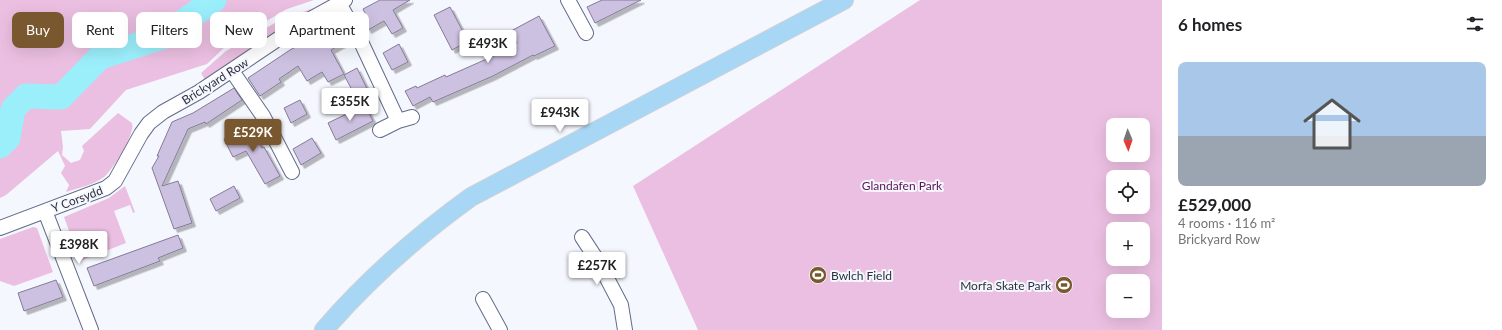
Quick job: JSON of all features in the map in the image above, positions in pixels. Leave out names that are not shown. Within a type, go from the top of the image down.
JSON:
[{"type":"main road","points":[[324,330],[348,302],[378,273],[434,224],[471,197],[844,0]]},
{"type":"street","points":[[568,0],[586,33]]},
{"type":"street","points":[[342,2],[398,121]]},
{"type":"street","name":"Brickyard Row","points":[[135,146],[149,123],[163,112],[232,71],[296,27],[342,2]]},
{"type":"street","points":[[232,71],[263,116],[292,172]]},
{"type":"street","points":[[380,130],[398,121],[412,117]]},
{"type":"street","name":"Y Corsydd","points":[[0,228],[106,188],[115,181],[135,146]]},
{"type":"street","name":"Y Corsydd","points":[[45,211],[91,330]]},
{"type":"street","points":[[582,237],[599,263],[621,305],[625,330]]},
{"type":"street","points":[[483,299],[500,330]]},
{"type":"green space","points":[[0,0],[314,0],[282,12],[275,12],[275,16],[267,21],[267,12],[210,12],[210,48],[224,48],[207,64],[126,90],[90,129],[61,131],[63,147],[62,155],[71,163],[80,160],[84,151],[82,146],[118,113],[132,123],[132,128],[127,143],[117,160],[104,177],[86,186],[66,192],[69,185],[61,173],[65,166],[58,151],[6,195],[0,198]]},
{"type":"green space","points":[[328,0],[333,0],[314,12],[303,12],[314,8]]},
{"type":"green space","name":"Glandafen Park","points":[[920,0],[1162,0],[1162,330],[698,330],[633,186]]},
{"type":"green space","points":[[275,23],[275,37],[267,43],[267,27]]},
{"type":"green space","points":[[231,48],[259,48],[206,82],[201,73]]},
{"type":"green space","points":[[125,186],[135,212],[133,213],[130,205],[114,211],[126,243],[80,261],[64,217],[109,198]]},
{"type":"green space","points":[[33,227],[37,228],[53,272],[14,286],[0,281],[0,239]]},
{"type":"building","points":[[380,0],[410,0],[393,10],[403,28],[392,34],[384,21],[369,29],[369,12],[364,12],[363,9]]},
{"type":"building","points":[[602,0],[641,0],[595,23],[587,7]]},
{"type":"building","points":[[450,7],[468,41],[452,50],[434,15]]},
{"type":"building","points":[[539,16],[555,46],[534,56],[533,55],[493,76],[433,102],[430,97],[413,106],[405,91],[416,86],[417,88],[445,75],[446,77],[498,54],[517,43],[511,31]]},
{"type":"building","points":[[399,44],[408,62],[392,70],[383,53]]},
{"type":"building","points":[[294,48],[335,48],[331,50],[344,74],[328,82],[322,72],[307,81],[298,66],[279,79],[281,82],[260,96],[248,78]]},
{"type":"building","points":[[357,68],[371,97],[359,103],[344,75]]},
{"type":"building","points":[[234,88],[242,100],[206,124],[205,122],[188,129],[162,186],[178,181],[192,223],[174,229],[152,168],[159,156],[157,156],[172,122],[193,113]]},
{"type":"building","points":[[300,100],[307,114],[291,123],[284,108]]},
{"type":"building","points":[[365,105],[373,121],[336,140],[328,123]]},
{"type":"building","points":[[251,125],[262,148],[264,147],[280,176],[265,184],[246,151],[233,157],[224,139]]},
{"type":"building","points":[[312,138],[321,153],[301,165],[293,149]]},
{"type":"building","points":[[234,186],[240,198],[216,211],[210,199]]},
{"type":"building","points":[[178,235],[183,248],[158,258],[160,261],[94,286],[87,268]]},
{"type":"building","points":[[56,280],[63,297],[24,311],[18,293]]},
{"type":"waterway","points":[[0,146],[8,138],[13,109],[26,96],[61,97],[100,57],[162,37],[214,0]]},
{"type":"place","name":"Bwlch Field","points":[[818,275]]},
{"type":"place","name":"Morfa Skate Park","points":[[1064,285]]}]
